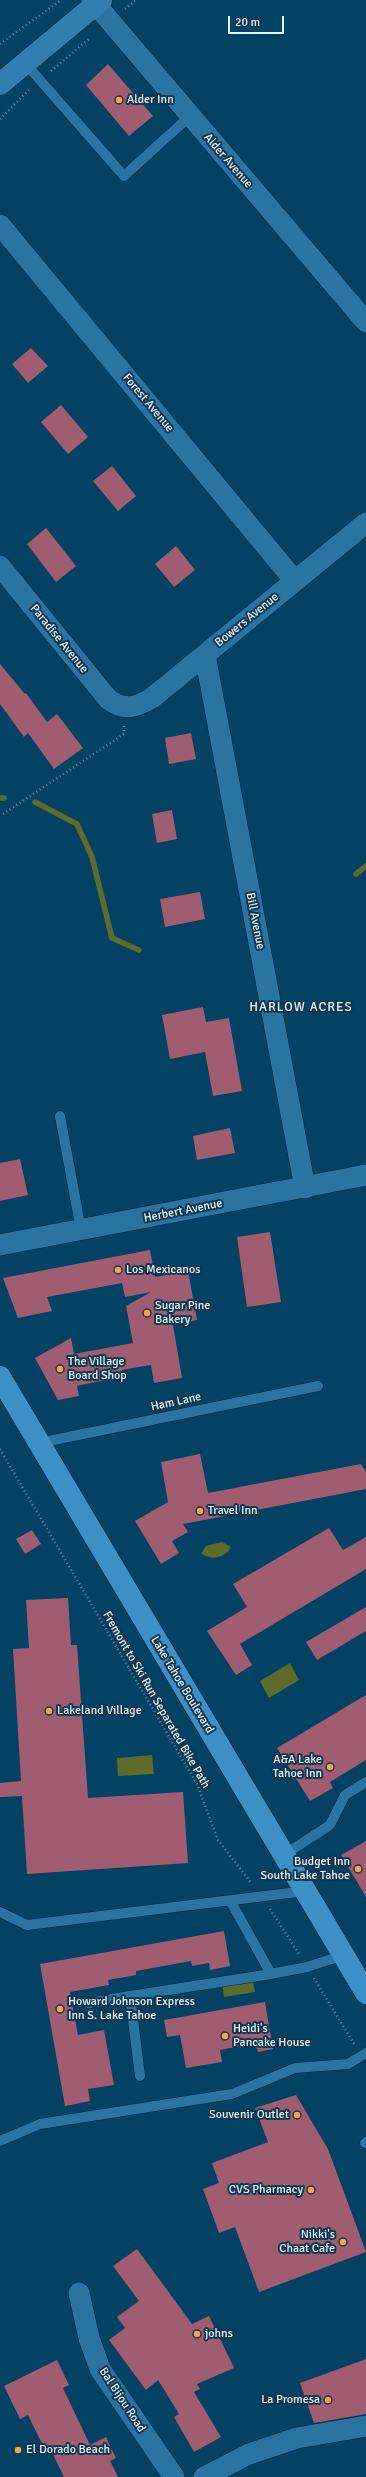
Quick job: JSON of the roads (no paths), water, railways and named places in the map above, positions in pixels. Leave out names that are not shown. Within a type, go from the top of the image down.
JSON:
[{"type":"highway","name":"Lake Tahoe Boulevard","points":[[0,1377],[366,1993]]},
{"type":"main road","points":[[0,84],[96,2]]},
{"type":"street","name":"Alder Avenue","points":[[96,2],[190,116],[366,322]]},
{"type":"street","name":"Forest Avenue","points":[[0,225],[295,581]]},
{"type":"street","name":"Bowers Avenue","points":[[122,708],[138,706],[152,698],[366,523]]},
{"type":"street","name":"Paradise Avenue","points":[[0,566],[104,695],[122,708]]},
{"type":"street","name":"Bill Avenue","points":[[205,655],[305,1188]]},
{"type":"street","name":"Herbert Avenue","points":[[0,1245],[305,1188],[366,1175]]},
{"type":"street","name":"Bal Bijou Road","points":[[79,2293],[89,2338],[100,2369],[174,2477]]},
{"type":"street","points":[[204,2477],[249,2454],[297,2438],[366,2426]]},
{"type":"lane","points":[[25,63],[124,176],[190,116]]},
{"type":"lane","points":[[60,1116],[81,1230]]},
{"type":"lane","name":"Ham Lane","points":[[39,1443],[318,1386]]},
{"type":"lane","points":[[284,1855],[330,1825],[345,1795],[366,1782]]},
{"type":"lane","points":[[0,1912],[27,1925],[230,1902],[306,1891]]},
{"type":"lane","points":[[230,1902],[271,1974]]},
{"type":"lane","points":[[89,2003],[271,1974],[307,1967],[344,1956]]},
{"type":"lane","points":[[130,1996],[140,2076]]},
{"type":"lane","points":[[0,2141],[40,2124],[232,2094],[295,2068],[348,2064],[362,2052]]},
{"type":"waterway","points":[[35,802],[77,824],[92,857],[112,938],[139,950]]},
{"type":"waterway","points":[[356,874],[366,866]]},
{"type":"place","name":"Alder Inn","points":[[119,100]]},
{"type":"place","name":"Los Mexicanos","points":[[118,1270]]},
{"type":"place","name":"Sugar Pine Bakery","points":[[147,1313]]},
{"type":"place","name":"The Village Board Shop","points":[[60,1369]]},
{"type":"place","name":"Travel Inn","points":[[200,1511]]},
{"type":"place","name":"Lakeland Village","points":[[49,1711]]},
{"type":"place","name":"A&A Lake Tahoe Inn","points":[[330,1767]]},
{"type":"place","name":"Budget Inn South Lake Tahoe","points":[[358,1869]]},
{"type":"place","name":"Howard Johnson Express Inn S. Lake Tahoe","points":[[60,2009]]},
{"type":"place","name":"Heidi's Pancake House","points":[[225,2036]]},
{"type":"place","name":"Souvenir Outlet","points":[[297,2115]]},
{"type":"place","name":"CVS Pharmacy","points":[[311,2190]]},
{"type":"place","name":"Nikki's Chaat Cafe","points":[[343,2242]]},
{"type":"place","name":"johns","points":[[197,2334]]},
{"type":"place","name":"La Promesa","points":[[328,2400]]},
{"type":"place","name":"El Dorado Beach","points":[[18,2450]]},
{"type":"district","name":"HARLOW ACRES","points":[[301,1008]]}]
